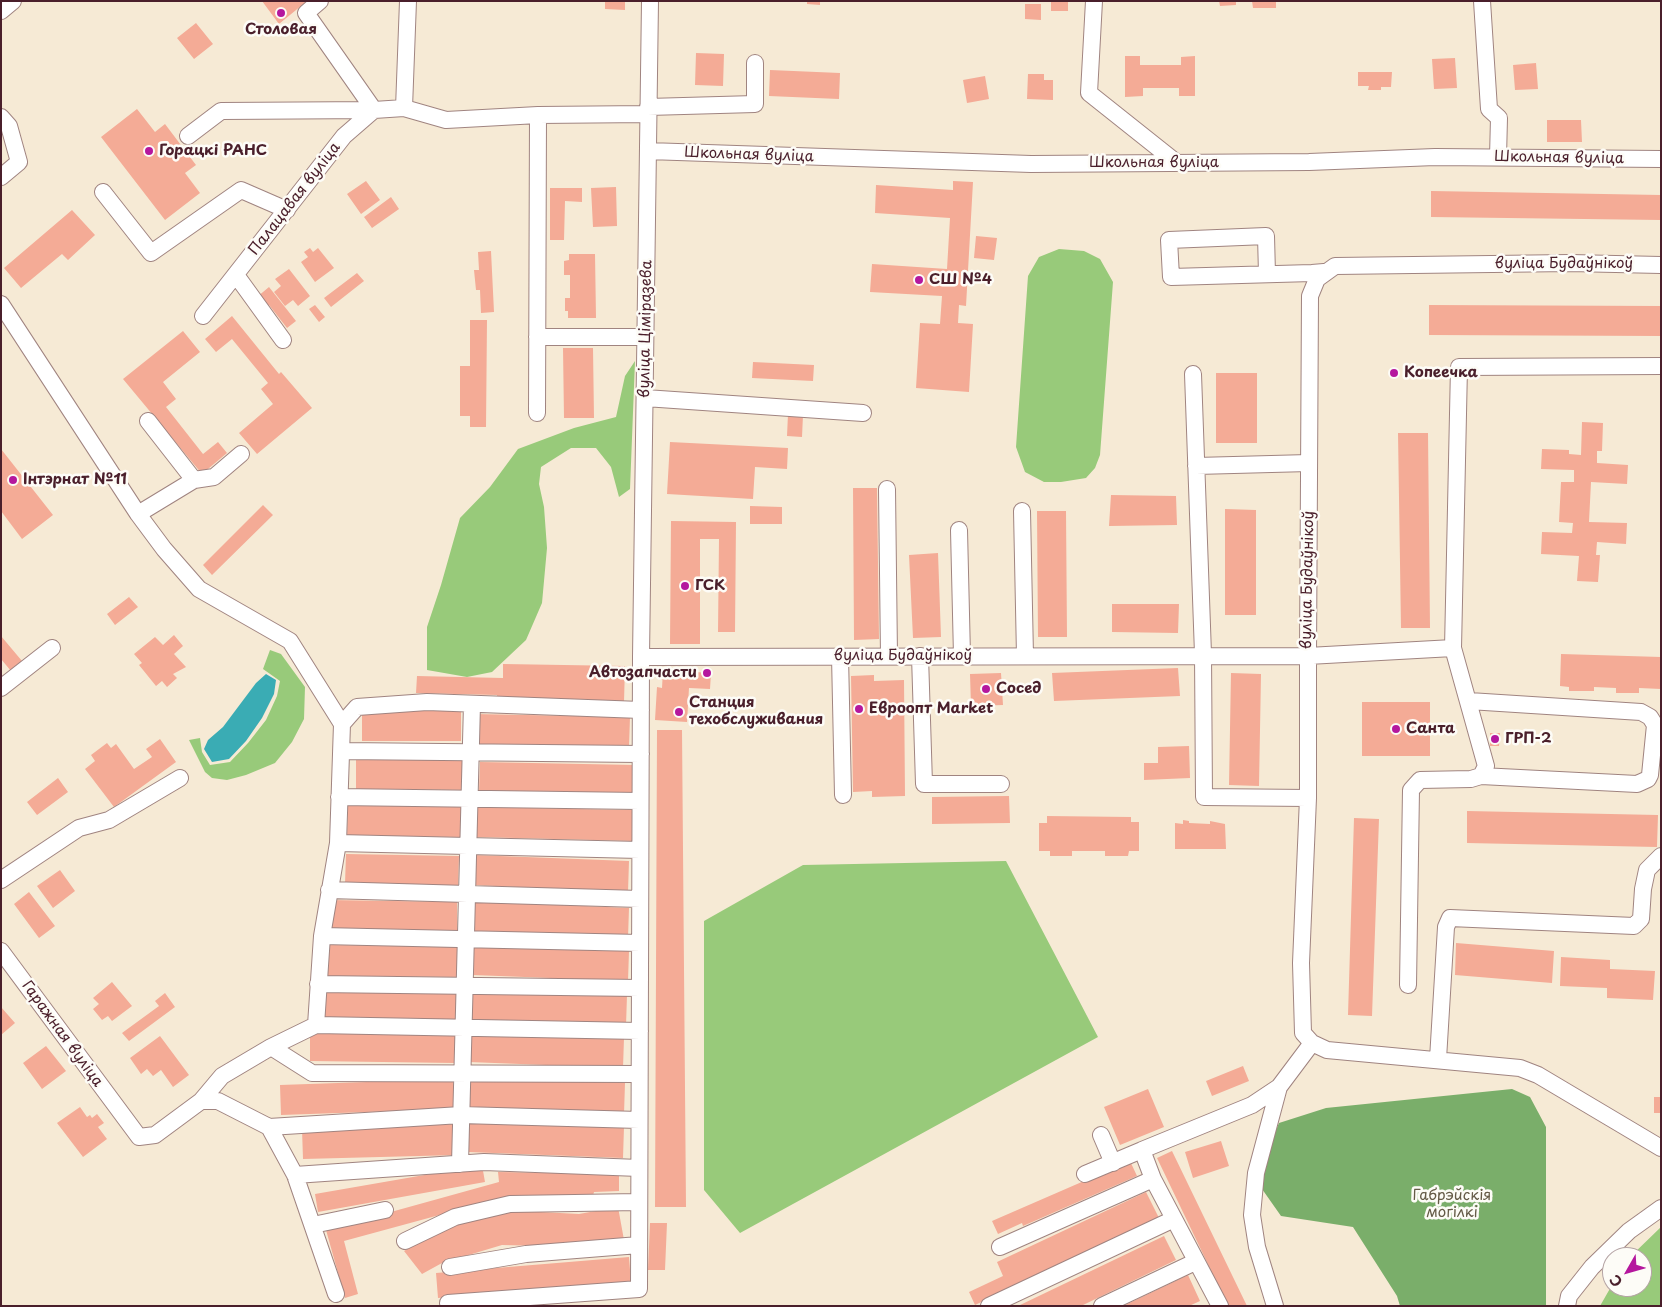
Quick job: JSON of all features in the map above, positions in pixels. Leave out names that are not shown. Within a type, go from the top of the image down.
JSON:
[{"type":"street","points":[[1,11],[13,1]]},
{"type":"street","points":[[320,1],[306,13],[374,110]]},
{"type":"street","points":[[404,108],[408,1]]},
{"type":"street","name":"вуліца Ціміразева","points":[[448,1303],[639,1289],[640,754],[650,1]]},
{"type":"street","points":[[1094,1],[1089,93],[1177,163]]},
{"type":"street","points":[[1482,1],[1489,109],[1499,118],[1498,157]]},
{"type":"street","points":[[188,136],[221,111],[374,110],[404,108],[446,120],[755,104],[755,63]]},
{"type":"street","name":"Палацавая вуліца","points":[[203,316],[344,136],[374,110]]},
{"type":"street","points":[[536,413],[538,115]]},
{"type":"street","points":[[1,177],[19,162],[4,125]]},
{"type":"street","name":"Школьная вуліца","points":[[648,151],[1031,164],[1177,163],[1435,157],[1661,159]]},
{"type":"street","points":[[103,192],[151,253],[241,190],[287,210]]},
{"type":"street","points":[[1267,274],[1266,236],[1169,240],[1171,277],[1267,274],[1324,272]]},
{"type":"street","name":"вуліца Будаўнікоў","points":[[641,657],[1203,654],[1308,656],[1310,296],[1314,283],[1324,272],[1335,266],[1570,263],[1661,265]]},
{"type":"street","points":[[236,275],[283,340]]},
{"type":"street","points":[[1,304],[138,514],[199,589],[290,641],[342,724],[338,843],[322,936],[316,1025]]},
{"type":"street","points":[[538,337],[646,337]]},
{"type":"street","points":[[1481,776],[1486,766],[1453,648],[1459,367],[1661,366]]},
{"type":"street","points":[[1193,374],[1203,654],[1204,797],[1308,798]]},
{"type":"street","points":[[645,398],[863,413]]},
{"type":"street","points":[[148,422],[194,480]]},
{"type":"street","points":[[138,514],[194,480],[214,477],[241,454]]},
{"type":"street","points":[[1196,466],[1309,464]]},
{"type":"street","points":[[887,489],[889,656]]},
{"type":"street","points":[[1022,511],[1025,656]]},
{"type":"street","points":[[959,530],[962,656]]},
{"type":"street","points":[[1,688],[52,648]]},
{"type":"street","points":[[1453,648],[1308,656],[1308,798],[1301,1009],[1303,1034],[1312,1042],[1327,1050],[1520,1068],[1538,1076],[1661,1148]]},
{"type":"street","points":[[840,656],[843,795]]},
{"type":"street","points":[[920,656],[924,784],[1001,784]]},
{"type":"street","points":[[1408,985],[1410,790],[1420,780],[1471,780],[1481,776],[1637,784],[1648,779],[1650,775],[1654,725],[1650,718],[1641,712],[1469,701]]},
{"type":"street","points":[[342,724],[357,707],[427,702],[641,710]]},
{"type":"street","points":[[460,1164],[472,704]]},
{"type":"street","points":[[342,751],[640,754]]},
{"type":"street","points":[[1,880],[79,828],[109,820],[180,778]]},
{"type":"street","points":[[339,797],[640,802]]},
{"type":"street","points":[[338,843],[640,850]]},
{"type":"street","points":[[1438,1059],[1446,927],[1450,918],[1634,926],[1641,919],[1643,888],[1647,870],[1661,856]]},
{"type":"street","points":[[329,890],[640,899]]},
{"type":"street","points":[[322,936],[640,943]]},
{"type":"street","name":"Гаражная вуліца","points":[[1,950],[123,1118],[139,1137],[155,1135],[202,1102]]},
{"type":"street","points":[[318,984],[640,988]]},
{"type":"street","points":[[202,1102],[222,1076],[271,1047],[316,1025],[640,1031]]},
{"type":"street","points":[[1085,1174],[1252,1105],[1279,1087],[1312,1042]]},
{"type":"street","points":[[271,1047],[312,1073],[639,1074]]},
{"type":"street","points":[[1275,1306],[1257,1247],[1252,1215],[1256,1173],[1279,1087]]},
{"type":"street","points":[[202,1102],[218,1102],[269,1127],[461,1115],[639,1120]]},
{"type":"street","points":[[269,1127],[295,1175],[336,1294]]},
{"type":"street","points":[[1101,1135],[1113,1162]]},
{"type":"street","points":[[1142,1150],[1153,1179],[1216,1305]]},
{"type":"street","points":[[295,1175],[484,1162],[639,1168]]},
{"type":"street","points":[[1000,1247],[1153,1179]]},
{"type":"street","points":[[405,1241],[455,1217],[510,1204],[639,1202]]},
{"type":"street","points":[[1567,1306],[1569,1296],[1592,1268],[1629,1231],[1661,1208]]},
{"type":"street","points":[[313,1225],[385,1210]]},
{"type":"street","points":[[989,1306],[1174,1219]]},
{"type":"street","points":[[450,1267],[526,1254],[639,1245]]},
{"type":"street","points":[[1102,1306],[1195,1262]]},
{"type":"green space","points":[[1059,249],[1084,251],[1100,259],[1113,282],[1100,455],[1095,468],[1086,478],[1061,482],[1044,482],[1025,472],[1016,447],[1028,276],[1039,257]]},
{"type":"green space","points":[[635,361],[630,489],[619,497],[611,467],[596,448],[571,448],[541,467],[539,484],[544,507],[547,548],[542,603],[526,640],[492,672],[467,677],[427,670],[427,627],[460,518],[490,487],[518,449],[574,428],[616,417],[625,376]]},
{"type":"green space","points":[[270,650],[281,654],[305,687],[304,719],[292,742],[275,763],[246,775],[227,780],[212,778],[205,772],[189,740],[200,738],[202,752],[210,765],[230,762],[248,743],[266,720],[277,696],[280,681],[263,669]]},
{"type":"green space","points":[[1006,861],[1098,1037],[740,1233],[704,1190],[704,921],[803,865]]},
{"type":"green space","name":"Габрэйскія могілкі","points":[[1512,1089],[1530,1097],[1546,1127],[1546,1306],[1400,1306],[1397,1296],[1353,1227],[1281,1216],[1255,1179],[1279,1123],[1326,1108]]},
{"type":"green space","points":[[1661,1227],[1661,1306],[1600,1306],[1605,1297],[1652,1297],[1652,1247],[1640,1247]]},
{"type":"water","points":[[266,674],[276,680],[274,694],[262,718],[246,741],[229,759],[212,762],[204,749],[208,740],[223,727],[256,683]]},
{"type":"building","name":"Столовая","points":[[262,1],[307,1],[279,24]]},
{"type":"building","points":[[605,1],[625,1],[625,10],[605,9]]},
{"type":"building","points":[[807,1],[820,1],[820,5],[807,4]]},
{"type":"building","points":[[1051,1],[1068,1],[1068,11],[1051,11]]},
{"type":"building","points":[[1219,1],[1236,1],[1236,5],[1220,6]]},
{"type":"building","points":[[1252,1],[1276,1],[1276,8],[1253,8]]},
{"type":"building","points":[[1025,4],[1041,4],[1041,20],[1025,19]]},
{"type":"building","points":[[196,23],[213,44],[194,59],[177,38]]},
{"type":"building","points":[[696,53],[724,54],[723,86],[695,85]]},
{"type":"building","points":[[1125,56],[1140,56],[1140,65],[1181,65],[1181,57],[1195,56],[1195,96],[1179,96],[1179,88],[1143,88],[1143,96],[1125,97]]},
{"type":"building","points":[[1455,58],[1457,88],[1434,89],[1432,59]]},
{"type":"building","points":[[1536,63],[1538,89],[1515,90],[1513,65]]},
{"type":"building","points":[[770,70],[840,73],[839,99],[769,96]]},
{"type":"building","points":[[1358,72],[1392,72],[1391,87],[1381,87],[1381,90],[1368,90],[1369,86],[1358,86]]},
{"type":"building","points":[[1028,74],[1044,74],[1044,80],[1053,80],[1053,100],[1027,99]]},
{"type":"building","points":[[985,76],[989,99],[967,103],[963,80]]},
{"type":"building","name":"Горацкі РАНС","points":[[137,109],[155,132],[165,124],[196,165],[185,173],[200,193],[165,220],[101,137]]},
{"type":"building","points":[[1547,120],[1581,120],[1582,142],[1547,142]]},
{"type":"building","points":[[366,181],[380,200],[361,214],[347,194]]},
{"type":"building","name":"СШ №4","points":[[953,181],[973,182],[966,306],[959,305],[958,323],[973,324],[969,392],[916,388],[920,323],[940,324],[942,296],[870,292],[872,264],[947,269],[950,218],[875,213],[876,185],[953,190]]},
{"type":"building","points":[[616,187],[617,226],[593,227],[591,188]]},
{"type":"building","points":[[550,188],[582,188],[582,202],[565,201],[564,240],[550,240]]},
{"type":"building","points":[[1431,191],[1661,195],[1661,220],[1431,217]]},
{"type":"building","points":[[391,197],[399,209],[372,228],[364,217]]},
{"type":"building","points":[[72,210],[95,235],[68,260],[62,254],[21,288],[4,268]]},
{"type":"building","points":[[976,236],[997,238],[994,260],[974,258]]},
{"type":"building","points":[[310,248],[313,252],[318,248],[334,268],[315,282],[301,262],[308,257],[304,252]]},
{"type":"building","points":[[491,251],[494,312],[481,313],[480,290],[476,290],[474,270],[479,270],[478,252]]},
{"type":"building","points":[[569,254],[595,254],[596,318],[568,318],[568,311],[565,311],[565,298],[570,298],[570,275],[564,275],[564,261],[569,260]]},
{"type":"building","points":[[289,269],[310,296],[298,306],[293,300],[285,306],[274,292],[281,286],[275,279]]},
{"type":"building","points":[[357,273],[364,281],[331,307],[324,298]]},
{"type":"building","points":[[269,287],[296,321],[287,328],[269,305],[265,308],[257,297]]},
{"type":"building","points":[[315,305],[325,317],[319,322],[309,309]]},
{"type":"building","points":[[1429,305],[1661,306],[1661,336],[1429,335]]},
{"type":"building","points":[[232,316],[279,374],[281,372],[312,408],[257,454],[239,433],[273,404],[261,389],[268,383],[232,339],[216,352],[205,339]]},
{"type":"building","points":[[470,320],[487,320],[486,427],[470,427],[470,416],[460,416],[460,366],[470,366]]},
{"type":"building","points":[[183,331],[200,352],[163,382],[176,399],[166,407],[203,454],[218,442],[227,453],[202,474],[123,379]]},
{"type":"building","points":[[563,348],[593,348],[594,418],[564,418]]},
{"type":"building","points":[[753,362],[814,365],[813,381],[752,378]]},
{"type":"building","points":[[1216,373],[1257,373],[1257,443],[1216,443]]},
{"type":"building","points":[[788,414],[803,415],[802,437],[787,436]]},
{"type":"building","points":[[1582,422],[1603,423],[1602,451],[1597,451],[1597,463],[1628,465],[1627,484],[1591,482],[1589,522],[1627,523],[1626,544],[1597,542],[1596,555],[1600,555],[1598,582],[1577,581],[1579,556],[1541,554],[1542,532],[1572,533],[1573,523],[1559,522],[1561,482],[1574,482],[1574,470],[1541,469],[1542,449],[1569,450],[1569,454],[1581,455]]},
{"type":"building","points":[[1398,433],[1428,433],[1430,628],[1401,628]]},
{"type":"building","points":[[670,442],[788,448],[787,469],[755,467],[753,499],[667,494]]},
{"type":"building","name":"Інтэрнат №11","points":[[1,449],[53,515],[22,539],[1,511]]},
{"type":"building","points":[[853,488],[877,488],[879,639],[854,640]]},
{"type":"building","points":[[1111,495],[1176,496],[1177,525],[1109,526]]},
{"type":"building","points":[[263,505],[273,515],[212,575],[203,565]]},
{"type":"building","points":[[750,506],[782,507],[782,524],[750,524]]},
{"type":"building","points":[[1225,509],[1256,510],[1256,615],[1225,615]]},
{"type":"building","points":[[1037,511],[1066,511],[1067,637],[1038,637]]},
{"type":"building","name":"ГСК","points":[[671,521],[736,522],[735,632],[718,632],[719,539],[700,539],[700,644],[670,644]]},
{"type":"building","points":[[938,553],[941,637],[913,638],[909,555]]},
{"type":"building","points":[[129,597],[138,607],[115,625],[107,614]]},
{"type":"building","points":[[1112,604],[1179,604],[1178,633],[1112,632]]},
{"type":"building","points":[[174,635],[183,646],[174,654],[186,667],[173,674],[177,678],[167,687],[162,681],[156,686],[139,665],[142,663],[134,654],[155,637],[163,645]]},
{"type":"building","points":[[1,636],[22,661],[11,671],[1,659]]},
{"type":"building","points":[[1561,654],[1661,657],[1661,689],[1639,688],[1639,693],[1616,693],[1616,688],[1594,687],[1594,691],[1569,691],[1569,687],[1560,686]]},
{"type":"building","points":[[503,664],[625,666],[624,702],[497,700],[497,695],[416,693],[417,676],[503,678]]},
{"type":"building","points":[[1178,668],[1180,696],[1054,701],[1052,673]]},
{"type":"building","points":[[663,670],[711,673],[710,689],[689,688],[687,722],[655,720],[657,687],[662,688]]},
{"type":"building","name":"Сосед","points":[[1001,673],[1003,705],[971,706],[970,674]]},
{"type":"building","points":[[1231,673],[1261,674],[1259,786],[1229,785]]},
{"type":"building","points":[[874,675],[874,681],[904,680],[905,796],[872,797],[872,791],[853,792],[851,676]]},
{"type":"building","name":"Санта","points":[[1362,702],[1430,702],[1430,756],[1362,756]]},
{"type":"building","points":[[362,710],[461,711],[461,741],[362,741]]},
{"type":"building","points":[[474,714],[630,717],[629,747],[474,744]]},
{"type":"building","points":[[657,730],[682,730],[686,1207],[655,1207]]},
{"type":"building","name":"ГРП-2","points":[[1490,733],[1500,733],[1499,746],[1490,746]]},
{"type":"building","points":[[160,739],[176,762],[114,807],[85,769],[95,761],[91,755],[107,743],[111,748],[116,744],[134,769],[152,757],[146,749]]},
{"type":"building","points":[[1189,746],[1190,778],[1144,780],[1144,763],[1158,763],[1158,747]]},
{"type":"building","points":[[356,759],[465,760],[465,790],[356,789]]},
{"type":"building","points":[[480,762],[635,765],[634,795],[479,792]]},
{"type":"building","points":[[58,778],[68,792],[37,815],[27,802]]},
{"type":"building","points":[[1009,796],[1010,823],[932,824],[932,797]]},
{"type":"building","points":[[348,805],[461,807],[461,837],[347,836]]},
{"type":"building","points":[[477,807],[632,810],[632,841],[477,837]]},
{"type":"building","points":[[1467,811],[1658,815],[1657,847],[1467,843]]},
{"type":"building","points":[[1047,816],[1131,817],[1131,822],[1139,822],[1139,851],[1129,851],[1128,856],[1105,856],[1105,851],[1072,851],[1072,856],[1050,856],[1050,851],[1039,851],[1039,823],[1047,823]]},
{"type":"building","points":[[1354,818],[1379,819],[1372,1016],[1348,1015]]},
{"type":"building","points":[[1183,820],[1189,821],[1189,823],[1210,824],[1210,821],[1225,824],[1226,849],[1175,849],[1175,823],[1183,824]]},
{"type":"building","points":[[346,854],[459,856],[458,886],[345,884]]},
{"type":"building","points":[[474,855],[629,861],[628,892],[473,885]]},
{"type":"building","points":[[60,870],[75,891],[53,908],[37,886]]},
{"type":"building","points":[[29,892],[55,926],[39,938],[14,904]]},
{"type":"building","points":[[328,900],[457,902],[457,932],[328,931]]},
{"type":"building","points":[[474,901],[629,908],[628,938],[473,931]]},
{"type":"building","points":[[1456,943],[1554,951],[1552,983],[1455,975]]},
{"type":"building","points":[[326,945],[461,946],[461,977],[326,976]]},
{"type":"building","points":[[474,945],[629,951],[628,981],[473,975]]},
{"type":"building","points":[[1561,957],[1610,960],[1610,969],[1655,971],[1653,1000],[1607,998],[1607,988],[1560,986]]},
{"type":"building","points":[[112,982],[132,1006],[112,1021],[108,1016],[102,1020],[93,1009],[99,1004],[93,998]]},
{"type":"building","points":[[322,990],[458,990],[458,1021],[322,1020]]},
{"type":"building","points":[[472,990],[627,995],[626,1026],[471,1020]]},
{"type":"building","points":[[165,993],[175,1007],[129,1041],[122,1033],[159,1006],[155,1001]]},
{"type":"building","points":[[1,1007],[15,1023],[1,1035]]},
{"type":"building","points":[[310,1031],[456,1032],[455,1063],[310,1061]]},
{"type":"building","points":[[469,1032],[624,1038],[623,1068],[469,1062]]},
{"type":"building","points":[[160,1036],[189,1075],[173,1087],[161,1070],[153,1076],[147,1069],[141,1074],[130,1058]]},
{"type":"building","points":[[46,1046],[66,1071],[42,1089],[23,1063]]},
{"type":"building","points":[[1243,1066],[1249,1081],[1212,1096],[1206,1081]]},
{"type":"building","points":[[470,1078],[625,1083],[624,1114],[469,1108]]},
{"type":"building","points":[[453,1079],[454,1109],[281,1115],[280,1085]]},
{"type":"building","points":[[1148,1089],[1164,1127],[1120,1145],[1104,1107]]},
{"type":"building","points":[[1654,1097],[1661,1097],[1661,1113],[1654,1113]]},
{"type":"building","points":[[80,1107],[87,1117],[90,1115],[92,1118],[97,1114],[104,1123],[98,1127],[107,1139],[83,1157],[57,1123]]},
{"type":"building","points":[[469,1122],[624,1127],[623,1158],[468,1152]]},
{"type":"building","points":[[457,1124],[458,1155],[303,1159],[302,1129]]},
{"type":"building","points":[[1221,1141],[1229,1166],[1193,1178],[1185,1152]]},
{"type":"building","points":[[1172,1151],[1247,1306],[1228,1306],[1157,1158]]},
{"type":"building","points":[[1130,1161],[1137,1176],[1023,1226],[1022,1223],[998,1234],[992,1221]]},
{"type":"building","points":[[482,1165],[485,1182],[318,1212],[315,1194]]},
{"type":"building","points":[[498,1172],[619,1174],[619,1191],[594,1192],[592,1199],[491,1201],[344,1241],[358,1294],[345,1298],[326,1230],[499,1182]]},
{"type":"building","points":[[1146,1192],[1159,1218],[975,1305],[969,1292],[1003,1276],[997,1262]]},
{"type":"building","points":[[618,1207],[624,1240],[585,1247],[502,1245],[442,1263],[422,1274],[404,1251],[456,1220],[503,1210],[579,1214]]},
{"type":"building","points":[[650,1223],[667,1223],[665,1270],[648,1270]]},
{"type":"building","points":[[1164,1236],[1176,1260],[1081,1306],[1018,1306]]},
{"type":"building","points":[[629,1257],[631,1282],[438,1298],[436,1273]]},
{"type":"building","points":[[1188,1275],[1200,1301],[1189,1306],[1123,1306]]},
{"type":"place","name":"Столовая","points":[[281,13]]},
{"type":"place","name":"Горацкі РАНС","points":[[149,151]]},
{"type":"place","name":"СШ №4","points":[[919,280]]},
{"type":"place","name":"Копеечка","points":[[1394,373]]},
{"type":"place","name":"Інтэрнат №11","points":[[13,480]]},
{"type":"place","name":"ГСК","points":[[685,586]]},
{"type":"place","name":"Автозапчасти","points":[[707,673]]},
{"type":"place","name":"Сосед","points":[[986,689]]},
{"type":"place","name":"Евроопт Market","points":[[859,709]]},
{"type":"place","name":"Станция техобслуживания","points":[[679,712]]},
{"type":"place","name":"Санта","points":[[1396,729]]},
{"type":"place","name":"ГРП-2","points":[[1495,739]]}]
